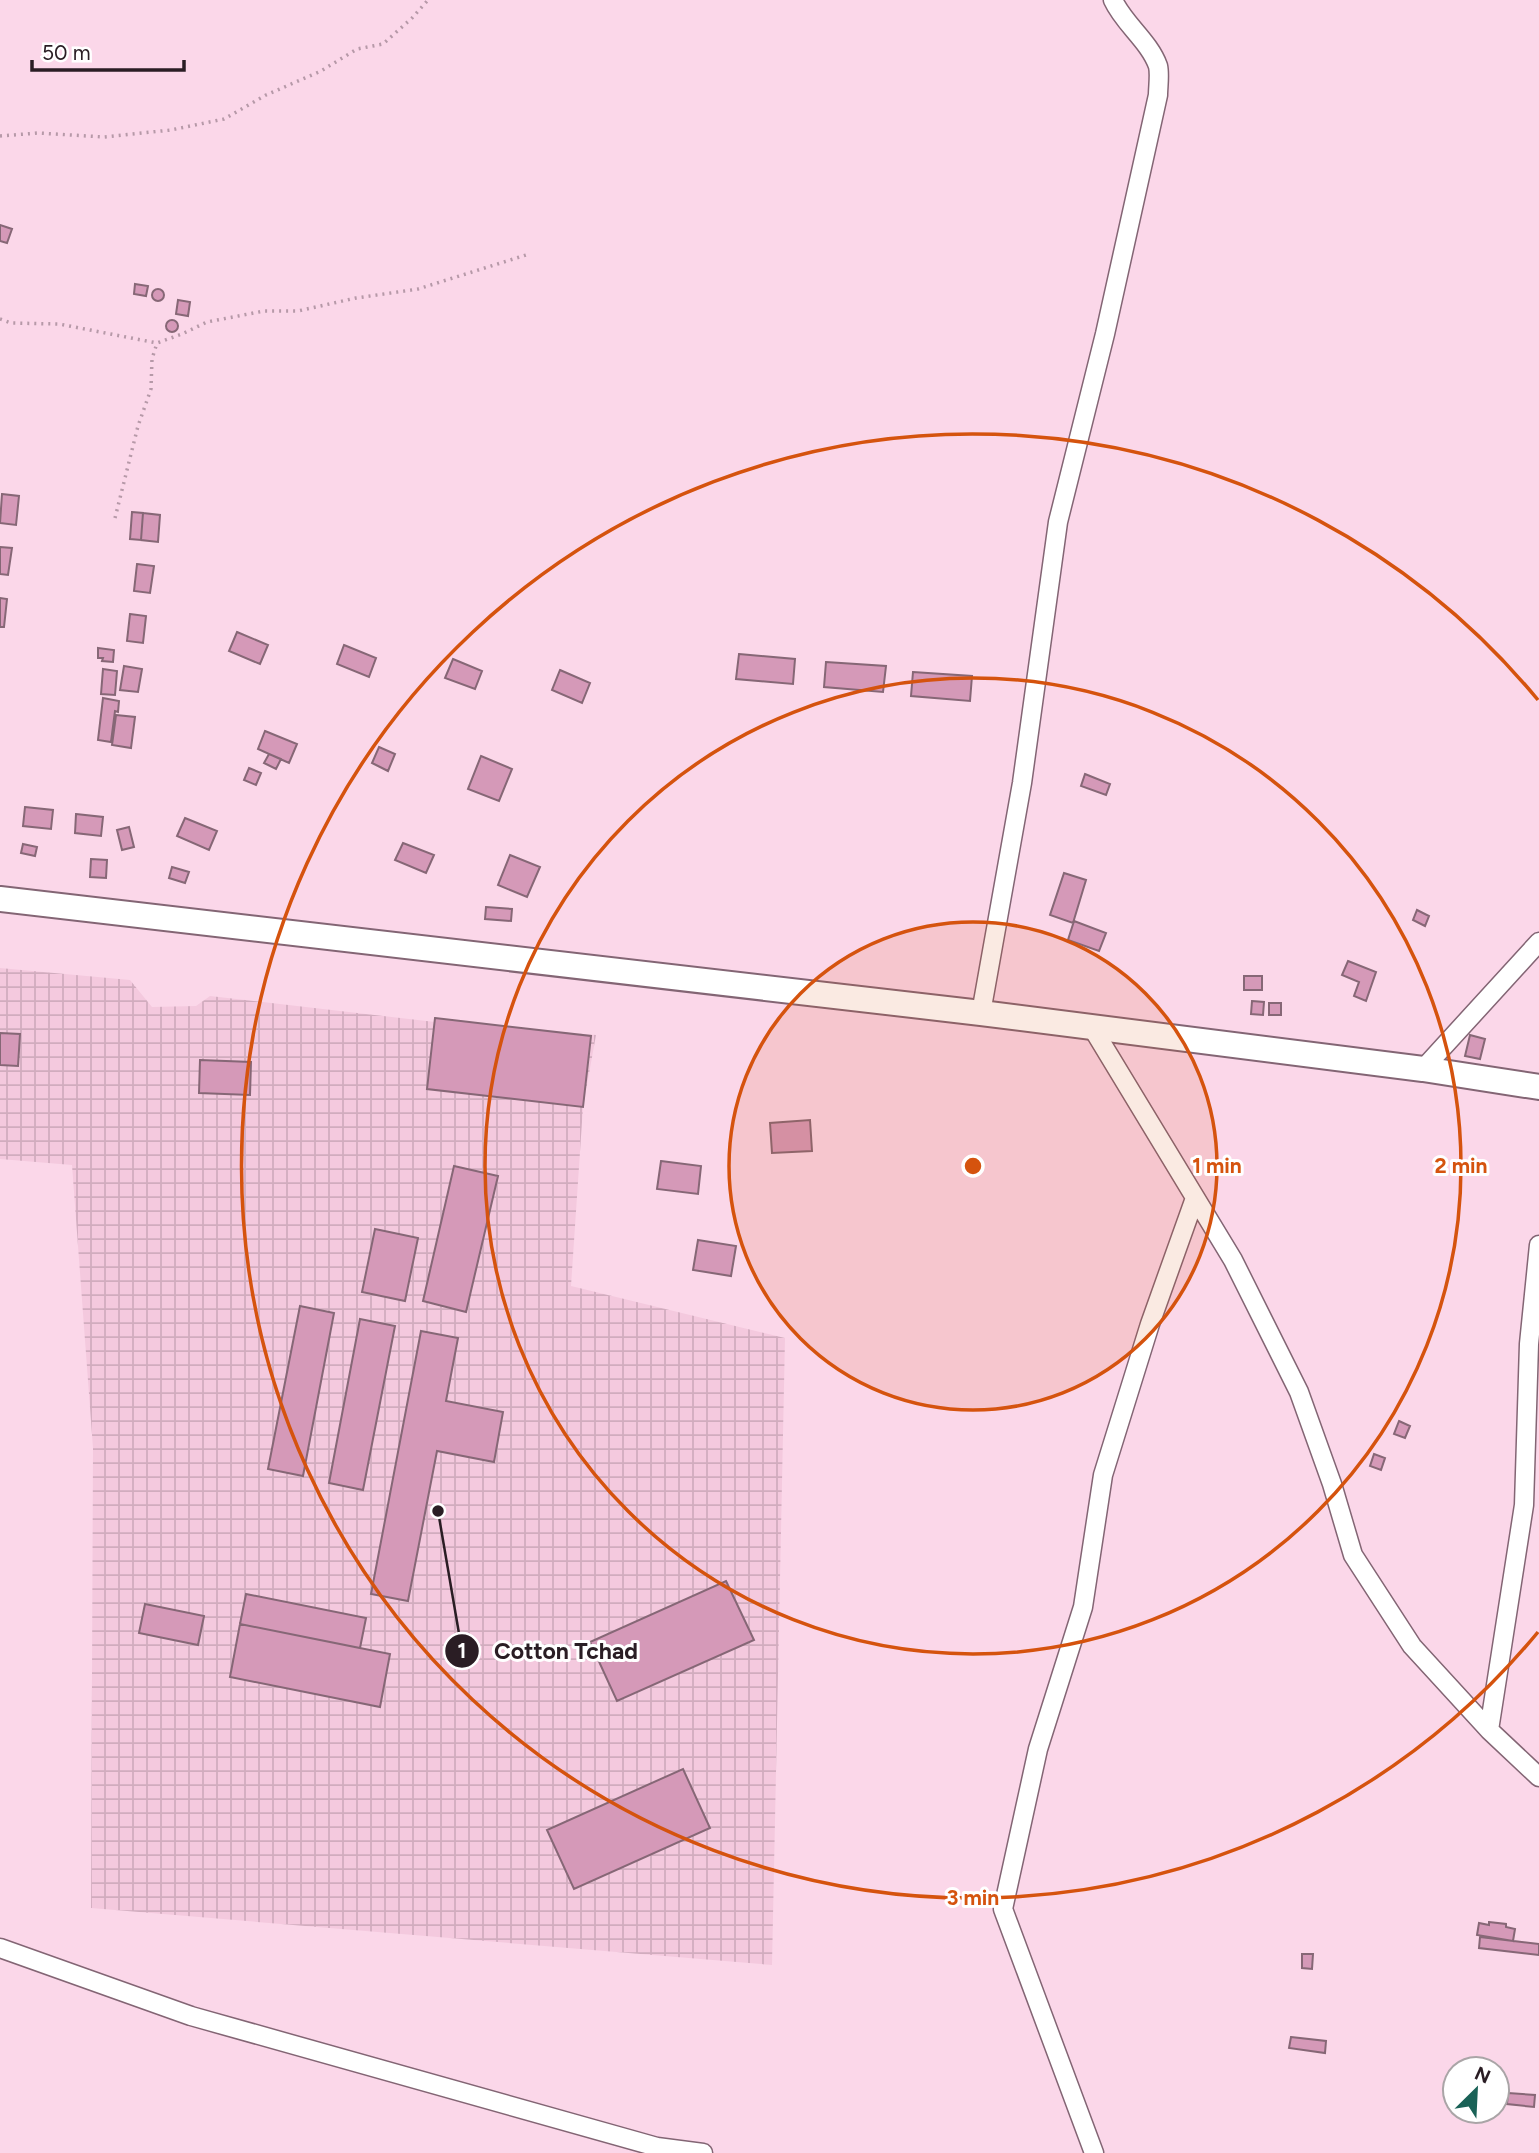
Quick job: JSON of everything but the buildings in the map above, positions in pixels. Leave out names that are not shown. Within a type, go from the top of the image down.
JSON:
[{"type":"main road","points":[[0,899],[981,1013],[1423,1069],[1539,1087]]},
{"type":"street","points":[[981,1013],[1022,783],[1058,522],[1105,334],[1158,95],[1158,67],[1112,0]]},
{"type":"street","points":[[1423,1069],[1539,942]]},
{"type":"street","points":[[1093,1029],[1233,1261],[1299,1392],[1332,1484],[1353,1555],[1412,1646],[1489,1730],[1539,1777]]},
{"type":"street","points":[[1094,2153],[1003,1909],[1038,1749],[1083,1607],[1103,1475],[1150,1324],[1195,1198]]},
{"type":"street","points":[[1489,1730],[1524,1506],[1528,1344],[1539,1245]]},
{"type":"street","points":[[0,1948],[191,2016],[657,2147],[702,2153]]},
{"type":"path","points":[[0,136],[38,133],[104,137],[171,130],[224,119],[266,95],[321,71],[357,49],[383,44],[428,0]]},
{"type":"path","points":[[0,319],[11,323],[59,324],[157,342],[207,322],[264,311],[298,311],[356,298],[418,289],[526,255]]},
{"type":"path","points":[[115,518],[138,426],[151,389],[152,359],[157,342]]},
{"type":"shaded area","points":[[0,968],[130,980],[152,1007],[196,1006],[210,996],[435,1022],[596,1035],[583,1107],[571,1286],[785,1338],[772,1965],[91,1908],[93,1448],[72,1165],[0,1159]]},
{"type":"place","name":"Cotton Tchad","points":[[438,1511]]}]
